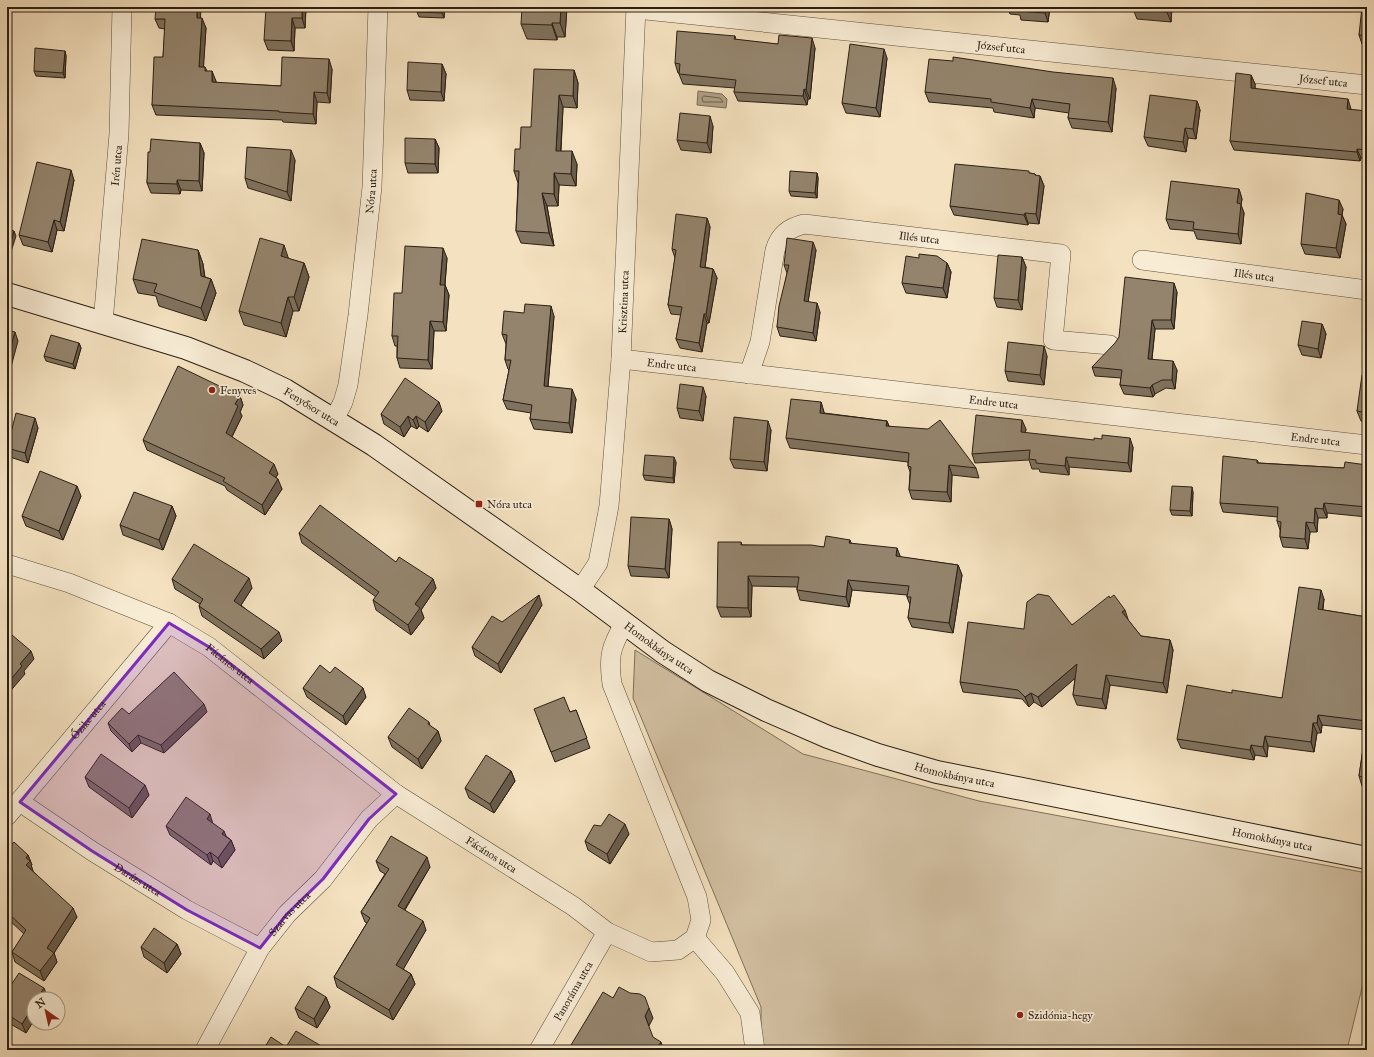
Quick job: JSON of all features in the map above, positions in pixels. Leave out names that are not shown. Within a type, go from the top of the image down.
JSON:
[{"type":"street","name":"Irén utca","points":[[103,323],[119,134],[122,7]]},
{"type":"street","name":"Nóra utca","points":[[334,420],[343,402],[348,385],[358,315],[372,187],[378,7]]},
{"type":"street","name":"József utca","points":[[636,8],[1367,86]]},
{"type":"street","name":"Krisztina utca","points":[[580,590],[598,563],[609,506],[621,359],[636,8]]},
{"type":"street","name":"Illés utca","points":[[749,374],[760,342],[778,239],[786,231],[804,224],[1061,254],[1053,340],[1110,345]]},
{"type":"street","name":"Illés utca","points":[[1142,260],[1367,290]]},
{"type":"street","name":"Fenyősor utca","points":[[7,294],[186,348],[245,371],[285,390],[374,445],[580,590]]},
{"type":"street","name":"Endre utca","points":[[621,359],[1367,445]]},
{"type":"street","name":"Fácános utca","points":[[7,564],[69,583],[169,623],[209,647],[396,794],[573,906],[607,932],[651,952],[678,950],[695,938]]},
{"type":"street","name":"Homokbánya utca","points":[[580,590],[663,652],[708,681],[766,710],[828,737],[878,755],[937,772],[1367,858]]},
{"type":"street","name":"Őzike utca","points":[[7,816],[169,623]]},
{"type":"street","points":[[624,624],[612,645],[610,667],[612,684],[697,897],[701,920],[695,938],[725,973],[750,1013],[755,1050]]},
{"type":"street","name":"Szarvas utca","points":[[205,1050],[260,948],[287,914],[323,879],[369,819],[396,794]]},
{"type":"street","name":"Darázs utca","points":[[20,802],[92,851],[187,910],[260,948]]},
{"type":"street","name":"Panoráma utca","points":[[539,1050],[607,932]]},
{"type":"highlighted area","points":[[169,623],[209,647],[396,794],[369,819],[323,879],[287,914],[260,948],[187,910],[92,851],[20,802]]},
{"type":"shaded area","points":[[635,650],[803,754],[979,801],[1367,873],[1367,967],[1347,1050],[761,1050],[761,1007],[633,698]]},
{"type":"water","points":[[698,91],[722,94],[727,99],[726,108],[697,105]]},
{"type":"building","points":[[156,7],[197,7],[197,18],[202,18],[199,67],[205,67],[205,71],[212,71],[212,82],[281,86],[282,57],[329,59],[327,93],[314,92],[313,114],[152,105],[154,57],[163,57],[165,19],[155,19]]},
{"type":"building","points":[[266,7],[302,7],[302,18],[292,18],[291,41],[264,40]]},
{"type":"building","points":[[417,7],[443,7],[442,13],[417,12]]},
{"type":"building","points":[[522,7],[561,7],[560,23],[552,23],[552,25],[521,24]]},
{"type":"building","points":[[1018,7],[1046,7],[1045,13],[1018,11]]},
{"type":"building","points":[[1134,7],[1168,7],[1167,12],[1133,9]]},
{"type":"building","points":[[1362,7],[1367,7],[1367,36],[1359,35]]},
{"type":"building","points":[[677,31],[735,36],[734,39],[778,44],[779,35],[812,38],[806,90],[804,89],[803,96],[734,92],[736,80],[679,74],[680,64],[675,63]]},
{"type":"building","points":[[850,44],[884,49],[876,108],[842,103]]},
{"type":"building","points":[[35,48],[65,51],[63,73],[34,71]]},
{"type":"building","points":[[953,57],[1053,72],[1113,78],[1108,122],[1068,118],[1070,104],[1032,99],[1030,108],[991,102],[991,99],[925,92],[929,59],[953,61]]},
{"type":"building","points":[[408,62],[442,64],[441,92],[407,90]]},
{"type":"building","points":[[534,69],[574,70],[573,96],[559,95],[556,151],[572,151],[571,174],[554,173],[554,194],[542,193],[549,233],[516,231],[519,171],[514,171],[515,149],[520,149],[521,127],[531,127]]},
{"type":"building","points":[[1236,73],[1251,75],[1251,88],[1348,99],[1347,109],[1367,111],[1367,150],[1357,149],[1357,152],[1230,141]]},
{"type":"building","points":[[1150,95],[1197,101],[1193,129],[1185,128],[1183,142],[1144,137]]},
{"type":"building","points":[[680,113],[710,116],[707,143],[677,140]]},
{"type":"building","points":[[405,138],[435,139],[435,164],[405,163]]},
{"type":"building","points":[[151,139],[200,143],[199,181],[177,180],[177,184],[147,183],[148,152],[150,152]]},
{"type":"building","points":[[247,147],[291,150],[287,192],[245,178]]},
{"type":"building","points":[[37,162],[71,170],[60,222],[54,220],[48,242],[19,235]]},
{"type":"building","points":[[955,164],[1029,171],[1029,173],[1040,176],[1036,214],[1025,213],[1024,215],[950,206]]},
{"type":"building","points":[[790,171],[817,173],[815,193],[789,191]]},
{"type":"building","points":[[1171,181],[1239,189],[1237,203],[1241,204],[1238,234],[1193,229],[1194,222],[1166,219]]},
{"type":"building","points":[[1306,193],[1339,200],[1338,214],[1342,215],[1336,248],[1301,244]]},
{"type":"building","points":[[676,214],[707,218],[700,267],[713,269],[706,314],[704,314],[699,343],[676,339],[682,307],[668,305],[676,250],[672,249]]},
{"type":"building","points":[[7,229],[14,231],[7,254]]},
{"type":"building","points":[[260,238],[284,245],[281,256],[304,263],[294,297],[288,297],[281,323],[239,311]]},
{"type":"building","points":[[787,238],[813,242],[804,301],[817,303],[813,333],[777,327],[779,306],[789,265],[784,265]]},
{"type":"building","points":[[142,239],[198,250],[201,276],[211,279],[201,308],[154,292],[157,284],[133,279]]},
{"type":"building","points":[[405,246],[443,248],[440,285],[445,285],[443,322],[430,321],[428,360],[397,358],[398,336],[392,336],[394,293],[402,293]]},
{"type":"building","points":[[919,254],[937,256],[947,263],[943,288],[902,283],[906,256],[919,258]]},
{"type":"building","points":[[998,255],[1022,257],[1018,300],[994,298]]},
{"type":"building","points":[[1125,277],[1174,283],[1171,320],[1152,320],[1148,359],[1173,361],[1172,380],[1162,380],[1152,385],[1150,388],[1120,385],[1122,370],[1092,367],[1119,337]]},
{"type":"building","points":[[525,304],[551,306],[544,386],[572,389],[569,423],[530,419],[532,405],[503,400],[511,360],[505,360],[507,335],[502,334],[504,311],[524,313]]},
{"type":"building","points":[[1302,321],[1322,324],[1318,349],[1298,345]]},
{"type":"building","points":[[7,330],[15,332],[7,359]]},
{"type":"building","points":[[51,335],[79,343],[73,364],[44,356]]},
{"type":"building","points":[[1008,342],[1044,346],[1040,375],[1005,371]]},
{"type":"building","points":[[178,366],[240,396],[235,404],[238,406],[226,433],[274,464],[269,473],[278,479],[262,505],[223,481],[225,478],[143,440]]},
{"type":"building","points":[[1362,375],[1367,375],[1367,413],[1357,411]]},
{"type":"building","points":[[405,378],[439,402],[425,422],[416,416],[413,420],[408,416],[400,427],[381,414]]},
{"type":"building","points":[[680,384],[703,387],[699,411],[677,408]]},
{"type":"building","points":[[791,399],[821,402],[820,413],[887,421],[886,426],[928,429],[940,420],[976,468],[949,465],[947,492],[909,490],[911,467],[908,466],[909,453],[786,438]]},
{"type":"building","points":[[16,413],[35,418],[25,453],[7,448]]},
{"type":"building","points":[[976,415],[1022,420],[1021,432],[1094,440],[1094,438],[1102,439],[1102,435],[1130,438],[1128,463],[1066,457],[1065,466],[1036,463],[1036,460],[1029,459],[1030,450],[972,454]]},
{"type":"building","points":[[734,417],[768,421],[764,462],[730,459]]},
{"type":"building","points":[[645,455],[674,457],[673,478],[643,475]]},
{"type":"building","points":[[1223,456],[1257,460],[1257,463],[1344,468],[1345,462],[1367,465],[1367,507],[1324,503],[1323,509],[1315,508],[1314,523],[1306,522],[1305,539],[1280,537],[1281,522],[1277,521],[1278,507],[1220,503]]},
{"type":"building","points":[[40,471],[77,486],[59,531],[22,516]]},
{"type":"building","points":[[1172,486],[1192,487],[1190,511],[1170,510]]},
{"type":"building","points":[[134,492],[172,506],[159,540],[120,525]]},
{"type":"building","points":[[320,505],[396,562],[399,557],[433,579],[415,604],[420,608],[408,625],[373,600],[379,592],[299,533]]},
{"type":"building","points":[[631,517],[669,519],[665,569],[628,566]]},
{"type":"building","points":[[826,536],[850,540],[849,543],[897,548],[896,556],[958,565],[949,623],[908,618],[911,597],[907,597],[909,586],[848,580],[846,597],[797,590],[799,577],[748,576],[748,608],[717,607],[718,542],[741,542],[741,545],[811,545],[824,547]]},
{"type":"building","points":[[194,544],[249,578],[234,601],[279,632],[261,649],[199,606],[203,599],[172,579]]},
{"type":"building","points":[[1299,587],[1321,590],[1318,609],[1367,617],[1367,721],[1318,715],[1317,723],[1313,723],[1311,742],[1265,736],[1263,747],[1251,745],[1250,750],[1177,739],[1187,685],[1232,693],[1232,690],[1282,698]]},
{"type":"building","points":[[1038,594],[1049,596],[1072,625],[1109,596],[1110,598],[1114,595],[1125,610],[1122,612],[1141,636],[1170,640],[1163,683],[1106,675],[1102,699],[1073,695],[1077,664],[1038,697],[1031,693],[1025,697],[1018,690],[960,682],[968,622],[1024,629],[1027,602]]},
{"type":"building","points":[[539,595],[498,664],[472,647],[492,616],[502,622]]},
{"type":"building","points":[[12,635],[31,651],[20,664],[22,666],[7,684],[7,641]]},
{"type":"building","points":[[320,665],[330,673],[335,667],[363,688],[343,716],[303,688]]},
{"type":"building","points":[[174,672],[204,704],[161,745],[138,735],[129,744],[108,723],[122,708],[129,714]]},
{"type":"building","points":[[564,697],[570,712],[576,710],[587,738],[551,752],[534,709]]},
{"type":"building","points":[[409,708],[429,722],[428,724],[438,731],[418,759],[388,737]]},
{"type":"building","points":[[1367,721],[1367,778],[1359,776]]},
{"type":"building","points":[[101,754],[145,785],[129,808],[85,777]]},
{"type":"building","points":[[486,755],[511,771],[490,804],[465,788]]},
{"type":"building","points":[[186,797],[210,814],[207,819],[224,831],[222,834],[231,840],[218,858],[210,852],[207,855],[166,826]]},
{"type":"building","points":[[609,814],[625,824],[607,854],[585,841],[594,825],[601,826]]},
{"type":"building","points":[[391,836],[427,857],[398,906],[423,921],[396,965],[411,974],[389,1010],[334,977],[370,918],[361,912],[389,869],[376,861]]},
{"type":"building","points":[[14,842],[28,855],[26,858],[30,861],[26,865],[73,908],[47,948],[54,953],[40,971],[12,952],[26,930],[7,912],[7,849]]},
{"type":"building","points":[[154,928],[177,944],[164,963],[141,947]]},
{"type":"building","points":[[19,973],[44,988],[42,991],[26,991],[26,1018],[22,1024],[7,1014],[7,991]]},
{"type":"building","points":[[308,986],[326,997],[314,1019],[295,1008]]},
{"type":"building","points":[[619,987],[630,993],[640,994],[645,997],[649,1008],[645,1016],[653,1037],[661,1042],[655,1050],[568,1050],[603,992],[613,998]]},
{"type":"building","points":[[296,1031],[328,1050],[263,1050],[271,1037],[286,1047]]},
{"type":"place","name":"Fenyves","points":[[212,390]]},
{"type":"place","name":"Nóra utca","points":[[479,504]]},
{"type":"place","name":"Szidónia-hegy","points":[[1020,1015]]}]
